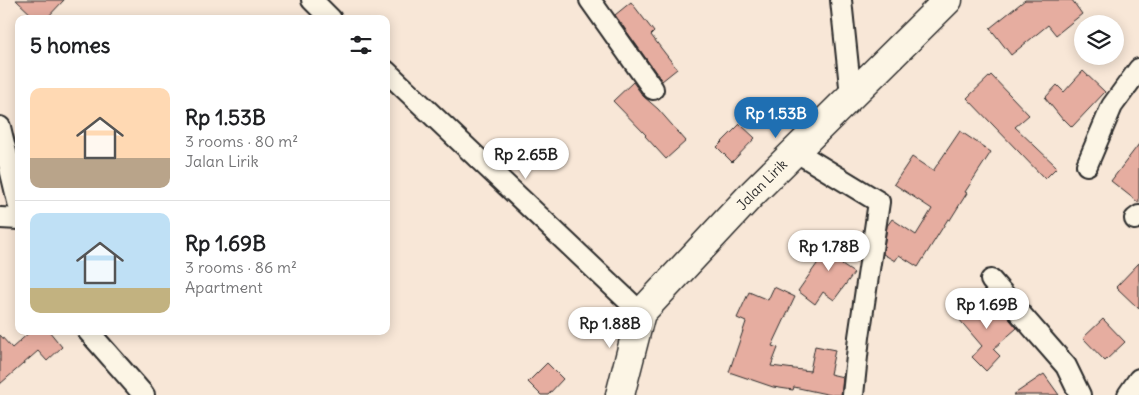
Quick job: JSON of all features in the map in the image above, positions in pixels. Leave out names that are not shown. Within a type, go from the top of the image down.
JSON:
[{"type":"main road","name":"Jalan Lirik","points":[[620,395],[641,313],[752,194],[948,0]]},
{"type":"street","points":[[312,0],[327,15]]},
{"type":"street","points":[[590,0],[653,89]]},
{"type":"street","points":[[841,0],[851,96]]},
{"type":"street","points":[[1087,165],[1112,106],[1139,69]]},
{"type":"street","points":[[390,75],[641,313]]},
{"type":"street","points":[[0,127],[15,189]]},
{"type":"street","points":[[795,151],[878,202],[859,337],[853,395]]},
{"type":"street","points":[[0,218],[15,219]]},
{"type":"street","points":[[991,280],[1066,366],[1080,395]]},
{"type":"street","points":[[92,335],[144,395]]},
{"type":"street","points":[[1128,395],[1139,379]]},
{"type":"building","points":[[16,0],[64,0],[50,15],[32,15]]},
{"type":"building","points":[[1025,0],[1072,0],[1082,14],[1074,15],[1074,20],[1056,35],[1048,25],[1011,55],[990,28]]},
{"type":"building","points":[[631,2],[654,32],[651,35],[677,69],[662,81],[615,15]]},
{"type":"building","points":[[1083,71],[1105,92],[1072,127],[1063,120],[1045,98],[1057,85],[1064,92]]},
{"type":"building","points":[[991,75],[1029,115],[1015,127],[1057,167],[1045,179],[967,98]]},
{"type":"building","points":[[633,82],[643,96],[658,109],[686,141],[666,159],[613,101]]},
{"type":"building","points":[[740,124],[755,138],[732,162],[717,147]]},
{"type":"building","points":[[960,131],[991,152],[965,192],[967,193],[950,220],[948,219],[918,267],[899,255],[895,261],[883,254],[887,226],[892,219],[916,235],[932,209],[894,184],[912,157],[933,171]]},
{"type":"building","points":[[1139,144],[1139,203],[1111,181]]},
{"type":"building","points":[[838,234],[856,246],[842,265],[854,273],[834,300],[823,292],[815,304],[798,291]]},
{"type":"building","points":[[1139,263],[1139,309],[1116,287]]},
{"type":"building","points":[[774,287],[795,297],[772,346],[778,348],[771,366],[810,371],[815,346],[835,350],[830,374],[843,377],[841,395],[831,395],[794,387],[793,390],[773,387],[729,372],[746,322],[737,318],[749,292],[768,300]]},
{"type":"building","points":[[990,297],[1017,328],[993,349],[1000,356],[986,371],[972,357],[982,346],[958,318],[974,304],[977,308]]},
{"type":"building","points":[[1103,319],[1125,342],[1105,361],[1083,338]]},
{"type":"building","points":[[0,335],[12,348],[27,335],[52,335],[62,347],[47,361],[38,351],[0,384]]},
{"type":"building","points":[[547,363],[563,379],[548,395],[541,395],[528,382]]},
{"type":"building","points":[[1044,374],[1059,395],[1013,395]]}]
